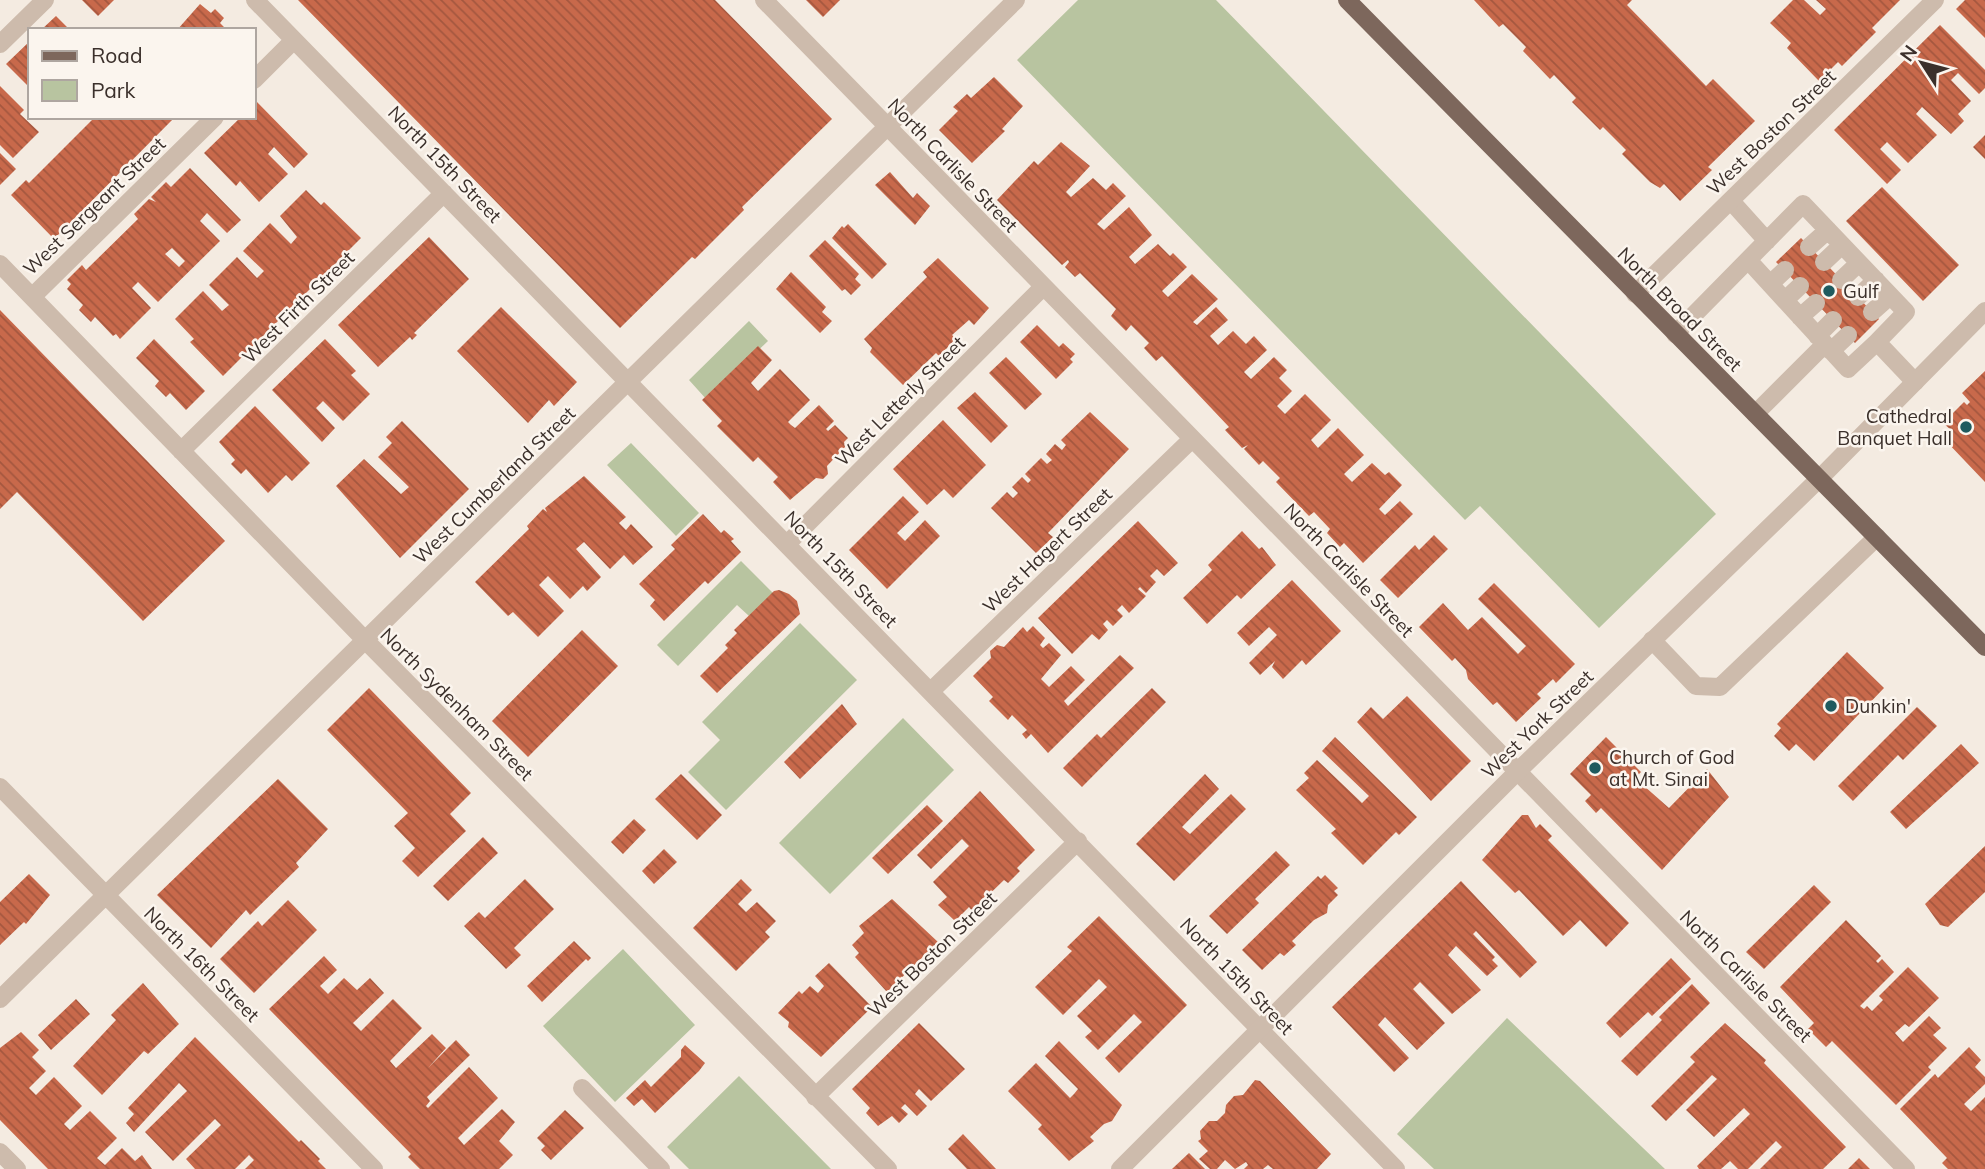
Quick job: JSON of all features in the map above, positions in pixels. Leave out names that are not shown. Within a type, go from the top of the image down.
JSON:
[{"type":"main road","name":"North Broad Street","points":[[1347,0],[1985,647]]},
{"type":"street","points":[[0,44],[46,0]]},
{"type":"street","name":"North 15th Street","points":[[255,0],[1396,1169]]},
{"type":"street","name":"North Carlisle Street","points":[[764,0],[1042,288],[1906,1169]]},
{"type":"street","name":"West Cumberland Street","points":[[0,999],[1016,0]]},
{"type":"street","name":"West Boston Street","points":[[1635,294],[1935,0]]},
{"type":"street","points":[[256,78],[294,40]]},
{"type":"street","name":"West Sergeant Street","points":[[32,296],[213,119]]},
{"type":"street","name":"West Firth Street","points":[[181,451],[443,193]]},
{"type":"street","points":[[1731,201],[1767,241]]},
{"type":"street","points":[[1675,334],[1803,204],[1906,313],[1848,369],[1748,260]]},
{"type":"street","points":[[1809,247],[1828,230]]},
{"type":"street","points":[[1824,262],[1842,245]]},
{"type":"street","points":[[1841,280],[1859,263]]},
{"type":"street","name":"North Sydenham Street","points":[[0,264],[365,640],[888,1169]]},
{"type":"street","points":[[1770,284],[1785,270]]},
{"type":"street","points":[[1858,297],[1876,280]]},
{"type":"street","points":[[1785,300],[1800,286]]},
{"type":"street","name":"West Letterly Street","points":[[787,544],[1042,288]]},
{"type":"street","points":[[1872,312],[1890,296]]},
{"type":"street","points":[[1800,317],[1816,303]]},
{"type":"street","name":"West York Street","points":[[1119,1169],[1517,772],[1820,478],[1985,311]]},
{"type":"street","points":[[1755,414],[1824,343],[1833,320]]},
{"type":"street","points":[[1824,343],[1848,335]]},
{"type":"street","points":[[1877,342],[1915,382]]},
{"type":"street","name":"West Hagert Street","points":[[931,691],[1192,439]]},
{"type":"street","points":[[1652,640],[1696,687],[1720,687],[1877,537]]},
{"type":"street","name":"North 16th Street","points":[[0,787],[374,1169]]},
{"type":"street","name":"West Boston Street","points":[[815,1097],[1078,841]]},
{"type":"street","points":[[582,1088],[661,1169]]},
{"type":"street","points":[[0,1152],[17,1169]]},
{"type":"green space","points":[[1078,0],[1216,0],[1716,514],[1599,628],[1480,506],[1465,520],[1017,60]]},
{"type":"green space","points":[[749,321],[768,341],[707,400],[689,380]]},
{"type":"green space","points":[[631,443],[699,513],[676,536],[607,465]]},
{"type":"green space","points":[[741,561],[773,593],[749,616],[737,605],[678,666],[657,645]]},
{"type":"green space","points":[[800,623],[857,680],[726,810],[688,772],[720,740],[702,722]]},
{"type":"green space","points":[[903,718],[954,770],[830,894],[779,843]]},
{"type":"green space","points":[[623,949],[695,1025],[615,1102],[543,1026]]},
{"type":"green space","points":[[1507,1018],[1665,1169],[1434,1169],[1397,1134]]},
{"type":"green space","points":[[739,1076],[831,1169],[689,1169],[667,1147]]},
{"type":"building","points":[[82,0],[114,0],[98,16]]},
{"type":"building","points":[[298,0],[715,0],[832,119],[742,207],[744,210],[695,259],[692,257],[620,328]]},
{"type":"building","points":[[806,0],[840,0],[823,17]]},
{"type":"building","points":[[1474,0],[1632,0],[1627,5],[1706,86],[1713,79],[1755,121],[1708,167],[1712,170],[1680,201],[1664,184],[1660,188],[1650,182],[1622,154],[1626,150],[1603,127],[1600,130],[1572,102],[1576,98],[1554,75],[1550,79],[1523,51],[1526,47],[1503,24],[1499,27]]},
{"type":"building","points":[[1793,0],[1804,0],[1820,15],[1826,9],[1816,0],[1900,0],[1872,28],[1876,32],[1842,66],[1838,62],[1819,81],[1787,48],[1791,43],[1770,23]]},
{"type":"building","points":[[1965,0],[1985,0],[1985,38],[1956,9]]},
{"type":"building","points":[[200,4],[211,13],[215,9],[224,18],[220,23],[225,28],[179,28]]},
{"type":"building","points":[[56,16],[68,28],[43,28]]},
{"type":"building","points":[[1940,25],[1985,70],[1985,88],[1979,94],[1958,73],[1951,80],[1971,101],[1958,114],[1964,121],[1951,134],[1922,107],[1916,114],[1937,135],[1908,163],[1887,142],[1880,149],[1901,170],[1887,184],[1834,130]]},
{"type":"building","points":[[28,43],[28,86],[6,64]]},
{"type":"building","points":[[994,77],[1023,106],[1002,129],[1005,131],[972,163],[939,130],[958,111],[953,107],[967,94],[971,98]]},
{"type":"building","points":[[0,86],[24,110],[20,114],[39,132],[13,158],[0,145]]},
{"type":"building","points":[[257,102],[308,154],[294,168],[274,147],[268,154],[288,174],[259,202],[240,181],[236,186],[204,153],[239,119],[256,119]]},
{"type":"building","points":[[93,119],[173,119],[54,239],[11,195],[26,180],[29,183]]},
{"type":"building","points":[[1985,135],[1985,159],[1973,147]]},
{"type":"building","points":[[1061,142],[1090,166],[1066,192],[1071,197],[1093,178],[1106,190],[1113,183],[1126,196],[1097,224],[1104,230],[1129,207],[1152,235],[1129,257],[1135,264],[1158,244],[1170,256],[1173,253],[1187,267],[1162,291],[1168,297],[1192,274],[1218,299],[1193,322],[1197,325],[1216,307],[1228,320],[1210,336],[1218,345],[1233,331],[1246,344],[1254,336],[1267,350],[1244,372],[1251,379],[1274,357],[1287,370],[1279,378],[1292,391],[1277,406],[1285,414],[1305,394],[1331,420],[1311,440],[1318,448],[1338,428],[1364,455],[1344,474],[1352,482],[1372,463],[1385,475],[1389,472],[1402,485],[1379,509],[1385,515],[1400,501],[1413,514],[1363,563],[1344,543],[1340,547],[1327,533],[1330,529],[1314,512],[1309,516],[1276,482],[1280,478],[1263,461],[1259,465],[1244,449],[1248,445],[1242,448],[1225,430],[1229,427],[1162,356],[1156,361],[1144,348],[1149,343],[1131,325],[1126,331],[1111,316],[1116,309],[1080,273],[1075,277],[1065,267],[1068,260],[1062,265],[997,200],[1034,161],[1038,165]]},
{"type":"building","points":[[0,153],[16,169],[0,185]]},
{"type":"building","points":[[190,168],[241,220],[227,233],[207,213],[200,221],[220,241],[158,302],[138,282],[132,288],[151,308],[120,339],[116,334],[113,336],[95,317],[91,322],[79,310],[83,305],[67,289],[71,284],[67,280],[82,265],[86,270],[138,219],[134,214],[149,199],[156,202],[151,197],[166,182],[171,187]],"holes":[[[172,248],[185,261],[179,267],[165,254]]]},
{"type":"building","points":[[890,172],[913,198],[917,193],[930,206],[915,225],[875,185]]},
{"type":"building","points":[[1882,187],[1959,265],[1923,301],[1846,221]]},
{"type":"building","points":[[306,190],[321,205],[324,202],[361,238],[223,376],[190,342],[194,339],[175,319],[203,291],[222,311],[229,305],[209,285],[237,257],[257,278],[264,271],[243,251],[270,223],[291,244],[297,237],[280,216]]},
{"type":"building","points":[[848,224],[887,264],[872,279],[832,238],[842,226],[844,228]]},
{"type":"building","points":[[429,237],[469,279],[414,333],[417,335],[412,340],[410,337],[378,367],[338,325]]},
{"type":"building","name":"Gulf","points":[[1801,238],[1879,319],[1855,343],[1776,262]]},
{"type":"building","points":[[825,240],[859,274],[855,279],[861,285],[851,295],[845,289],[842,291],[809,256]]},
{"type":"building","points":[[938,258],[989,308],[974,325],[969,320],[952,335],[956,339],[939,356],[936,353],[903,385],[870,352],[872,348],[864,339],[927,277],[923,272]]},
{"type":"building","points":[[791,272],[826,307],[822,312],[832,321],[820,333],[776,289]]},
{"type":"building","points":[[501,307],[577,382],[554,406],[549,400],[528,423],[457,351]]},
{"type":"building","points":[[0,310],[225,541],[143,621],[17,492],[0,509]]},
{"type":"building","points":[[1037,325],[1059,347],[1063,343],[1075,354],[1070,359],[1073,362],[1056,379],[1020,342]]},
{"type":"building","points":[[154,339],[205,391],[186,410],[170,393],[166,397],[155,386],[159,381],[136,358]]},
{"type":"building","points":[[325,339],[356,371],[351,375],[370,394],[343,421],[323,401],[316,408],[335,428],[322,442],[272,390]]},
{"type":"building","points":[[758,346],[772,360],[751,383],[758,391],[780,369],[810,400],[788,422],[795,428],[819,405],[834,421],[826,429],[828,431],[835,425],[848,438],[844,442],[845,447],[827,466],[828,474],[823,479],[816,478],[790,500],[773,482],[778,477],[758,457],[753,462],[717,426],[722,421],[702,400]]},
{"type":"building","points":[[1006,357],[1042,394],[1025,410],[989,373]]},
{"type":"building","name":"Cathedral Banquet Hall","points":[[1985,371],[1985,482],[1945,440],[1944,436],[1951,430],[1943,423],[1964,402],[1967,405],[1970,402],[1962,393]]},
{"type":"building","points":[[975,392],[1008,426],[991,443],[957,408]]},
{"type":"building","points":[[255,406],[310,463],[292,481],[286,475],[268,493],[246,469],[241,474],[231,464],[235,460],[219,442]]},
{"type":"building","points":[[1090,412],[1129,449],[1048,533],[1053,537],[1036,553],[991,508],[1007,492],[1013,498],[1018,493],[1012,487],[1022,477],[1028,483],[1031,480],[1025,474],[1041,458],[1047,464],[1052,460],[1046,454],[1055,444],[1062,450],[1066,445],[1061,440]]},
{"type":"building","points":[[943,420],[986,465],[953,498],[944,489],[927,505],[893,469]]},
{"type":"building","points":[[402,421],[469,489],[400,558],[336,486],[364,459],[401,494],[409,487],[378,457],[392,443],[386,437]]},
{"type":"building","points":[[584,476],[626,517],[619,523],[626,530],[631,524],[653,547],[633,565],[624,555],[610,569],[584,542],[576,549],[601,577],[587,591],[583,586],[570,599],[548,576],[539,585],[564,611],[538,637],[513,612],[508,616],[475,582],[529,529],[527,526],[543,509],[547,512],[545,508]]},
{"type":"building","points":[[903,496],[919,512],[897,533],[905,541],[925,520],[940,536],[887,589],[849,550]]},
{"type":"building","points":[[703,514],[721,533],[724,530],[734,539],[731,541],[741,552],[708,584],[705,581],[664,621],[650,606],[655,600],[639,584],[675,549],[671,545]]},
{"type":"building","points":[[1138,521],[1178,563],[1164,576],[1157,569],[1150,576],[1156,582],[1146,593],[1140,587],[1138,589],[1146,596],[1129,613],[1122,605],[1117,610],[1123,616],[1113,626],[1107,620],[1103,624],[1108,630],[1099,640],[1092,634],[1072,654],[1038,618]]},
{"type":"building","points":[[1242,531],[1259,549],[1262,547],[1276,565],[1241,599],[1237,595],[1207,624],[1183,598],[1212,570],[1208,565]]},
{"type":"building","points":[[1434,535],[1448,549],[1398,598],[1380,580],[1415,545],[1419,550]]},
{"type":"building","points":[[1292,580],[1341,631],[1306,665],[1302,660],[1283,679],[1272,667],[1275,661],[1260,675],[1249,663],[1277,635],[1269,627],[1249,646],[1237,633]]},
{"type":"building","points":[[1494,583],[1575,664],[1556,683],[1553,679],[1537,694],[1541,698],[1516,722],[1497,702],[1493,705],[1468,679],[1466,670],[1455,658],[1452,661],[1419,627],[1443,603],[1468,630],[1482,617],[1518,654],[1526,646],[1478,599]]},
{"type":"building","points":[[779,590],[797,601],[800,614],[717,693],[700,676],[728,648],[725,645],[737,633],[734,630],[774,591]]},
{"type":"building","points":[[1033,626],[1045,638],[1040,645],[1043,648],[1049,643],[1061,655],[1041,679],[1049,687],[1071,666],[1085,680],[1064,701],[1068,706],[1120,655],[1134,668],[1048,753],[1031,734],[1026,739],[1022,734],[1027,730],[1012,715],[1008,720],[989,701],[993,697],[973,676],[991,658],[990,651],[997,645],[1004,647],[1023,627],[1027,632]]},
{"type":"building","points":[[582,630],[618,666],[528,757],[492,721]]},
{"type":"building","name":"Dunkin'","points":[[1847,652],[1884,688],[1814,761],[1796,744],[1789,751],[1774,736],[1781,728],[1777,724]]},
{"type":"building","points":[[369,688],[471,793],[450,814],[466,831],[418,877],[402,861],[415,848],[394,826],[408,813],[327,730]]},
{"type":"building","points":[[1152,688],[1166,702],[1082,787],[1063,768],[1097,734],[1101,738]]},
{"type":"building","points":[[1407,696],[1471,761],[1431,801],[1357,722],[1371,707],[1383,719]]},
{"type":"building","points":[[842,704],[857,724],[800,779],[784,762]]},
{"type":"building","points":[[1917,707],[1937,726],[1903,760],[1898,755],[1853,801],[1838,786]]},
{"type":"building","points":[[1335,737],[1417,817],[1399,835],[1396,832],[1363,865],[1331,833],[1336,829],[1296,790],[1309,778],[1304,773],[1317,760],[1362,803],[1369,796],[1322,751]]},
{"type":"building","points":[[1606,737],[1641,772],[1635,778],[1669,808],[1707,769],[1729,797],[1662,870],[1601,808],[1596,813],[1585,801],[1591,795],[1570,774]]},
{"type":"building","points":[[1961,744],[1979,763],[1906,829],[1890,812]]},
{"type":"building","points":[[681,774],[722,815],[697,840],[655,799]]},
{"type":"building","points":[[1205,774],[1219,789],[1182,827],[1190,834],[1231,794],[1246,809],[1174,881],[1136,844]]},
{"type":"building","points":[[278,779],[328,829],[296,863],[299,867],[250,915],[246,910],[211,948],[157,895]]},
{"type":"building","points":[[980,791],[1035,850],[1017,868],[1020,871],[1008,883],[1004,880],[972,911],[969,907],[955,921],[938,905],[947,897],[933,882],[969,846],[962,839],[931,869],[917,855]]},
{"type":"building","points":[[927,805],[943,821],[888,874],[872,858]]},
{"type":"building","points":[[1522,815],[1528,815],[1536,828],[1540,824],[1552,836],[1548,840],[1629,923],[1606,947],[1580,920],[1563,936],[1519,890],[1515,893],[1482,860]]},
{"type":"building","points":[[634,819],[646,830],[623,854],[611,842]]},
{"type":"building","points":[[483,837],[498,853],[448,901],[433,886]]},
{"type":"building","points":[[1985,846],[1985,892],[1948,927],[1940,925],[1925,904]]},
{"type":"building","points":[[664,849],[677,862],[654,884],[642,871]]},
{"type":"building","points":[[1276,851],[1290,865],[1255,899],[1259,903],[1227,934],[1209,916]]},
{"type":"building","points":[[29,874],[50,895],[26,924],[24,922],[0,945],[0,902]]},
{"type":"building","points":[[1325,875],[1338,888],[1334,891],[1338,895],[1328,905],[1327,913],[1314,920],[1292,941],[1296,945],[1284,956],[1280,953],[1262,970],[1242,950],[1318,876],[1321,879]]},
{"type":"building","points":[[525,879],[554,909],[514,948],[521,955],[506,969],[464,926],[479,912],[485,918]]},
{"type":"building","points":[[741,879],[752,890],[738,904],[746,912],[757,902],[776,921],[765,932],[770,937],[736,971],[693,928]]},
{"type":"building","points":[[1461,881],[1537,962],[1520,978],[1476,931],[1473,934],[1495,957],[1492,960],[1498,966],[1487,976],[1456,946],[1448,955],[1481,990],[1452,1014],[1420,982],[1413,989],[1445,1023],[1417,1050],[1385,1017],[1378,1025],[1409,1058],[1394,1072],[1332,1007]]},
{"type":"building","points":[[1814,885],[1831,902],[1764,969],[1746,952]]},
{"type":"building","points":[[892,899],[938,942],[887,992],[855,957],[859,953],[852,945],[864,933],[859,926]]},
{"type":"building","points":[[288,900],[317,930],[254,993],[220,959],[258,921],[262,926]]},
{"type":"building","points":[[1099,916],[1187,1005],[1119,1073],[1105,1058],[1142,1022],[1134,1014],[1098,1050],[1085,1037],[1092,1031],[1077,1016],[1107,987],[1099,979],[1063,1015],[1035,987],[1072,951],[1067,947]]},
{"type":"building","points":[[1846,920],[1881,956],[1876,961],[1878,963],[1882,959],[1894,972],[1860,1006],[1864,1009],[1867,1006],[1872,1011],[1883,1000],[1879,996],[1908,967],[1939,998],[1909,1027],[1905,1024],[1895,1033],[1903,1042],[1929,1016],[1941,1028],[1933,1035],[1947,1048],[1928,1067],[1931,1070],[1896,1105],[1832,1041],[1826,1047],[1808,1029],[1814,1023],[1780,987]]},
{"type":"building","points":[[574,941],[591,958],[588,961],[586,959],[542,1002],[527,986]]},
{"type":"building","points":[[324,956],[337,970],[320,986],[328,994],[344,978],[357,990],[370,978],[384,993],[353,1023],[361,1031],[393,999],[422,1028],[390,1061],[396,1068],[432,1034],[446,1048],[428,1068],[456,1040],[470,1055],[427,1097],[430,1101],[426,1106],[428,1108],[469,1067],[498,1098],[458,1138],[464,1145],[502,1109],[515,1122],[499,1141],[513,1155],[499,1169],[420,1169],[408,1157],[411,1154],[269,1009]]},
{"type":"building","points":[[1671,958],[1691,979],[1652,1016],[1648,1012],[1620,1038],[1606,1023]]},
{"type":"building","points":[[829,963],[872,1007],[821,1057],[788,1027],[789,1022],[778,1013],[799,991],[802,994],[810,986],[818,993],[824,986],[815,976]]},
{"type":"building","points":[[143,983],[179,1024],[148,1054],[144,1051],[102,1095],[73,1066],[116,1020],[111,1015]]},
{"type":"building","points":[[1692,984],[1710,1003],[1637,1076],[1621,1061],[1662,1020],[1659,1017]]},
{"type":"building","points":[[76,999],[90,1014],[51,1050],[38,1035]]},
{"type":"building","points":[[919,1023],[965,1069],[931,1101],[919,1089],[915,1094],[927,1106],[917,1116],[905,1104],[901,1108],[908,1114],[899,1123],[892,1116],[878,1126],[866,1113],[870,1108],[852,1089]]},
{"type":"building","points":[[1725,1023],[1766,1060],[1764,1063],[1846,1147],[1823,1169],[1760,1169],[1782,1147],[1776,1141],[1748,1169],[1738,1169],[1730,1161],[1721,1169],[1699,1169],[1697,1166],[1750,1114],[1744,1108],[1714,1137],[1686,1110],[1717,1079],[1712,1075],[1666,1121],[1651,1106],[1695,1062],[1690,1057]]},
{"type":"building","points":[[21,1032],[39,1050],[32,1057],[46,1071],[29,1088],[36,1095],[54,1077],[82,1106],[64,1124],[70,1130],[90,1111],[117,1138],[97,1158],[105,1165],[122,1148],[135,1161],[142,1155],[152,1169],[48,1169],[0,1120],[0,1048]]},
{"type":"building","points":[[195,1037],[299,1142],[301,1140],[320,1159],[318,1161],[326,1169],[245,1169],[254,1160],[249,1155],[235,1169],[195,1169],[186,1159],[221,1125],[215,1119],[173,1161],[145,1132],[187,1091],[179,1083],[134,1132],[126,1123],[134,1114],[128,1108]]},
{"type":"building","points":[[1059,1041],[1122,1105],[1112,1121],[1104,1124],[1090,1137],[1094,1141],[1069,1161],[1038,1129],[1042,1125],[1008,1091],[1036,1063],[1070,1098],[1078,1089],[1045,1056]]},
{"type":"building","points":[[685,1045],[705,1063],[699,1071],[655,1113],[642,1099],[634,1106],[626,1098],[645,1080],[651,1087],[681,1057],[681,1050]]},
{"type":"building","points":[[1969,1047],[1981,1060],[1975,1067],[1985,1077],[1985,1084],[1964,1104],[1971,1111],[1985,1097],[1985,1169],[1948,1169],[1942,1163],[1947,1158],[1900,1109],[1935,1074],[1938,1078]]},
{"type":"building","points":[[1255,1080],[1260,1081],[1331,1154],[1317,1169],[1273,1169],[1268,1165],[1263,1169],[1244,1169],[1248,1165],[1246,1162],[1235,1169],[1225,1160],[1217,1169],[1210,1169],[1199,1159],[1208,1151],[1198,1141],[1201,1139],[1200,1131],[1209,1121],[1217,1121],[1225,1113],[1226,1105],[1234,1096],[1243,1095]]},
{"type":"building","points":[[565,1110],[584,1128],[551,1160],[541,1150],[545,1146],[537,1138]]},
{"type":"building","points":[[963,1134],[996,1169],[967,1169],[948,1149]]},
{"type":"building","points":[[1189,1153],[1205,1169],[1172,1169]]},
{"type":"building","points":[[1859,1158],[1870,1169],[1848,1169]]},
{"type":"place","name":"Gulf","points":[[1829,291]]},
{"type":"place","name":"Cathedral Banquet Hall","points":[[1966,427]]},
{"type":"place","name":"Dunkin'","points":[[1831,706]]},
{"type":"place","name":"Church of God at Mt. Sinai","points":[[1595,768]]}]
